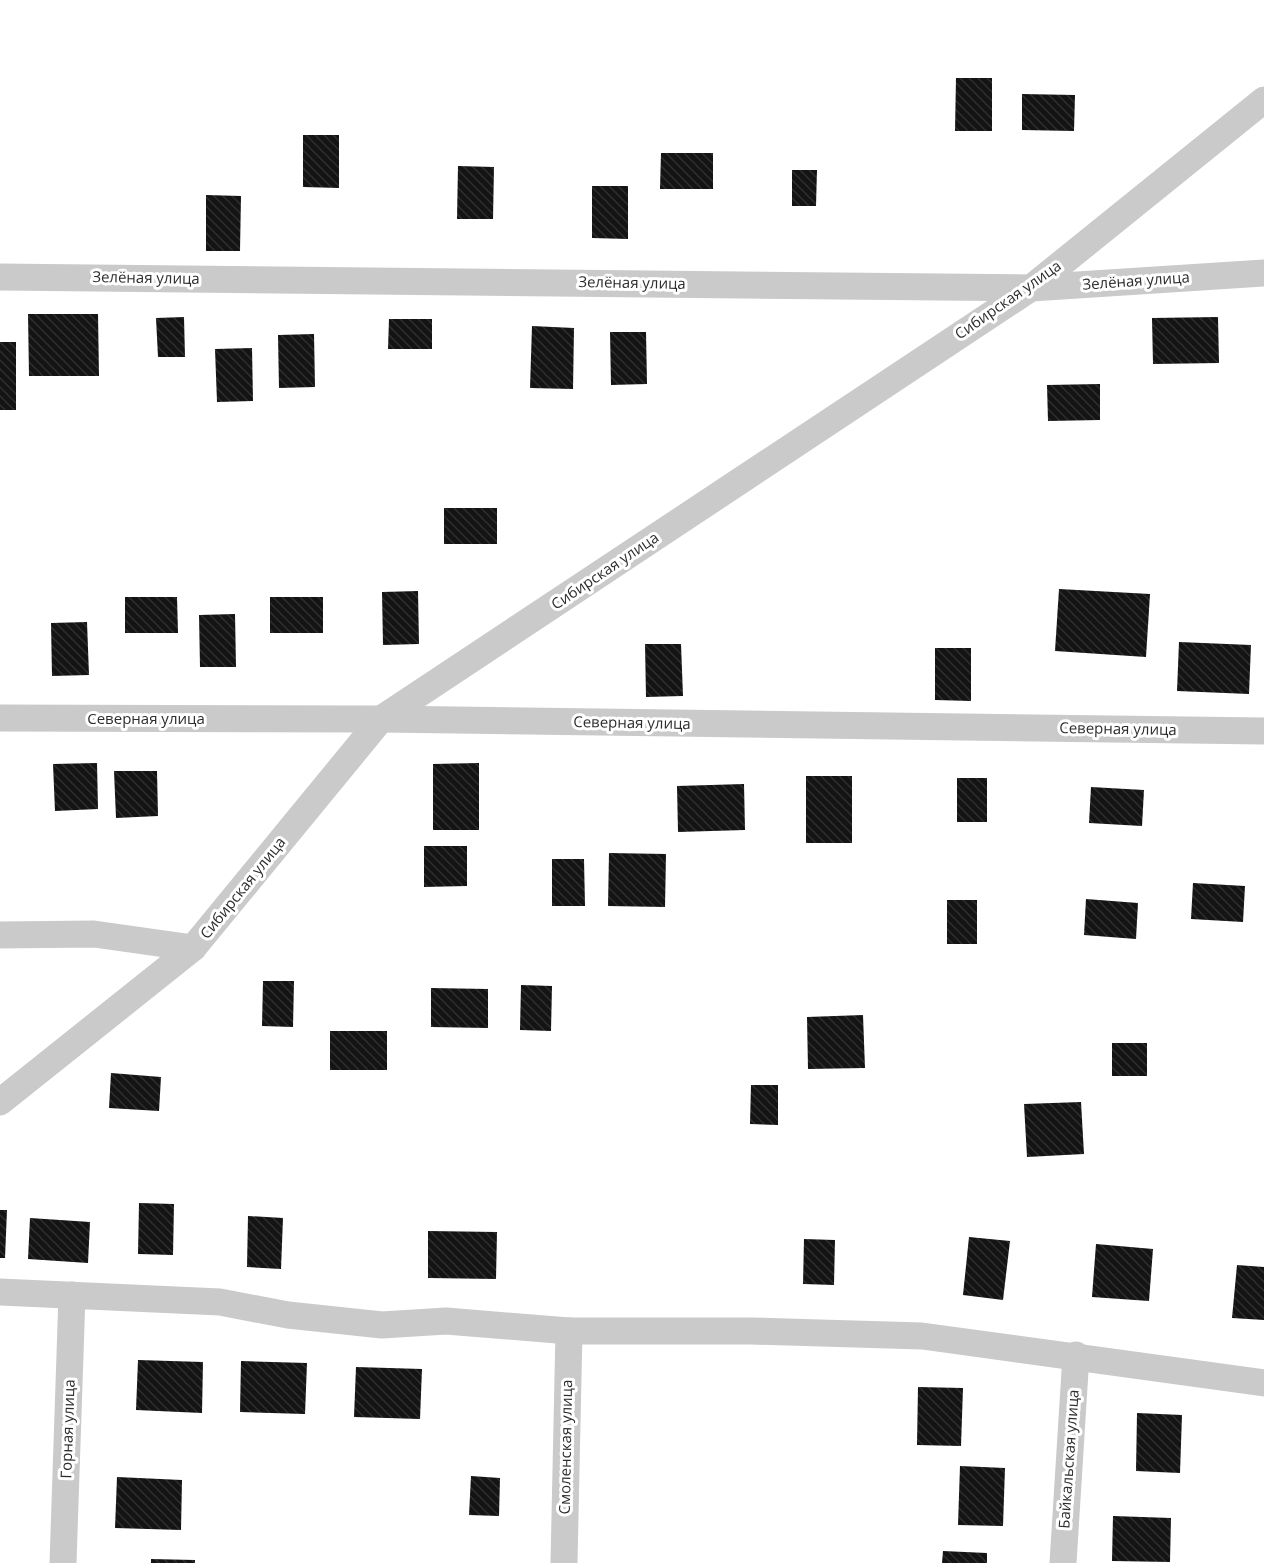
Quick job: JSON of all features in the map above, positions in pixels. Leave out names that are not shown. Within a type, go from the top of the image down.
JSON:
[{"type":"street","name":"Сибирская улица","points":[[0,1102],[193,948],[381,719],[1031,288],[1264,100]]},
{"type":"street","name":"Зелёная улица","points":[[0,277],[1031,288],[1264,273]]},
{"type":"street","name":"Северная улица","points":[[0,718],[381,719],[1264,731]]},
{"type":"street","points":[[0,935],[94,934],[193,948]]},
{"type":"street","points":[[0,1292],[220,1302],[288,1315],[382,1325],[446,1321],[569,1331],[751,1331],[922,1336],[1076,1355],[1264,1383]]},
{"type":"street","name":"Горная улица","points":[[63,1563],[72,1295]]},
{"type":"street","name":"Смоленская улица","points":[[564,1563],[569,1331]]},
{"type":"street","name":"Байкальская улица","points":[[1063,1563],[1076,1355]]},
{"type":"building","points":[[956,78],[992,78],[992,131],[955,131]]},
{"type":"building","points":[[1022,94],[1075,95],[1074,131],[1022,130]]},
{"type":"building","points":[[303,135],[339,135],[339,188],[303,187]]},
{"type":"building","points":[[661,153],[713,153],[713,189],[660,189]]},
{"type":"building","points":[[458,166],[494,167],[493,219],[457,219]]},
{"type":"building","points":[[792,170],[817,170],[816,206],[792,206]]},
{"type":"building","points":[[592,186],[628,186],[628,239],[592,238]]},
{"type":"building","points":[[206,195],[241,196],[240,251],[206,251]]},
{"type":"building","points":[[28,314],[98,314],[99,376],[29,376]]},
{"type":"building","points":[[184,317],[185,357],[158,357],[156,318]]},
{"type":"building","points":[[1218,317],[1219,363],[1153,364],[1152,318]]},
{"type":"building","points":[[389,319],[432,319],[432,349],[388,349]]},
{"type":"building","points":[[532,326],[574,328],[573,389],[530,388]]},
{"type":"building","points":[[610,332],[646,332],[647,384],[611,385]]},
{"type":"building","points":[[314,334],[315,387],[279,388],[278,335]]},
{"type":"building","points":[[0,342],[16,342],[16,410],[0,410]]},
{"type":"building","points":[[252,348],[253,401],[217,402],[215,349]]},
{"type":"building","points":[[1100,384],[1100,420],[1048,421],[1047,385]]},
{"type":"building","points":[[444,508],[497,508],[497,544],[444,544]]},
{"type":"building","points":[[1059,589],[1150,594],[1146,657],[1055,651]]},
{"type":"building","points":[[418,591],[419,644],[383,645],[382,592]]},
{"type":"building","points":[[125,597],[177,597],[178,633],[125,633]]},
{"type":"building","points":[[270,597],[323,597],[323,633],[270,633]]},
{"type":"building","points":[[235,614],[236,667],[200,667],[199,615]]},
{"type":"building","points":[[87,622],[89,675],[52,676],[51,623]]},
{"type":"building","points":[[1179,642],[1251,645],[1249,694],[1177,691]]},
{"type":"building","points":[[645,644],[681,644],[683,696],[646,697]]},
{"type":"building","points":[[935,648],[971,648],[971,701],[935,700]]},
{"type":"building","points":[[97,763],[98,809],[55,811],[53,764]]},
{"type":"building","points":[[479,763],[479,830],[433,830],[433,764]]},
{"type":"building","points":[[114,771],[157,771],[158,816],[116,818]]},
{"type":"building","points":[[806,776],[852,776],[852,843],[806,843]]},
{"type":"building","points":[[957,778],[987,778],[987,822],[957,822]]},
{"type":"building","points":[[744,784],[745,830],[678,832],[677,786]]},
{"type":"building","points":[[1091,787],[1144,790],[1142,826],[1089,823]]},
{"type":"building","points":[[424,846],[467,846],[467,886],[424,887]]},
{"type":"building","points":[[609,853],[666,854],[665,907],[608,906]]},
{"type":"building","points":[[552,859],[584,859],[585,906],[552,906]]},
{"type":"building","points":[[1193,883],[1245,886],[1243,922],[1191,919]]},
{"type":"building","points":[[1086,899],[1138,903],[1136,939],[1084,935]]},
{"type":"building","points":[[947,900],[977,900],[977,944],[947,944]]},
{"type":"building","points":[[263,981],[294,981],[293,1027],[262,1026]]},
{"type":"building","points":[[521,985],[552,986],[551,1031],[520,1030]]},
{"type":"building","points":[[431,988],[488,989],[488,1028],[431,1027]]},
{"type":"building","points":[[863,1015],[865,1068],[808,1069],[807,1017]]},
{"type":"building","points":[[330,1031],[387,1031],[387,1070],[330,1070]]},
{"type":"building","points":[[1112,1043],[1147,1043],[1147,1076],[1112,1076]]},
{"type":"building","points":[[111,1073],[161,1077],[159,1111],[109,1108]]},
{"type":"building","points":[[751,1085],[778,1085],[778,1125],[750,1124]]},
{"type":"building","points":[[1081,1102],[1084,1154],[1027,1157],[1024,1104]]},
{"type":"building","points":[[139,1203],[174,1204],[173,1255],[138,1254]]},
{"type":"building","points":[[0,1210],[7,1210],[5,1258],[0,1258]]},
{"type":"building","points":[[248,1216],[283,1218],[281,1269],[247,1267]]},
{"type":"building","points":[[30,1218],[90,1222],[88,1263],[28,1259]]},
{"type":"building","points":[[428,1231],[497,1232],[496,1279],[428,1278]]},
{"type":"building","points":[[969,1237],[1010,1241],[1003,1300],[963,1295]]},
{"type":"building","points":[[804,1239],[835,1240],[834,1285],[803,1284]]},
{"type":"building","points":[[1096,1244],[1153,1249],[1149,1301],[1092,1297]]},
{"type":"building","points":[[1237,1265],[1264,1267],[1264,1320],[1232,1318]]},
{"type":"building","points":[[138,1360],[203,1362],[202,1413],[136,1410]]},
{"type":"building","points":[[241,1361],[307,1363],[305,1414],[240,1412]]},
{"type":"building","points":[[356,1367],[422,1369],[420,1419],[354,1417]]},
{"type":"building","points":[[918,1387],[963,1388],[961,1446],[917,1445]]},
{"type":"building","points":[[1137,1413],[1182,1415],[1180,1473],[1136,1471]]},
{"type":"building","points":[[960,1466],[1005,1468],[1003,1526],[958,1525]]},
{"type":"building","points":[[471,1476],[500,1478],[499,1516],[469,1515]]},
{"type":"building","points":[[117,1477],[182,1480],[181,1530],[115,1528]]},
{"type":"building","points":[[1113,1516],[1171,1518],[1170,1562],[1112,1561]]},
{"type":"building","points":[[943,1551],[987,1553],[987,1563],[942,1563]]},
{"type":"building","points":[[151,1559],[195,1560],[195,1563],[151,1563]]}]
